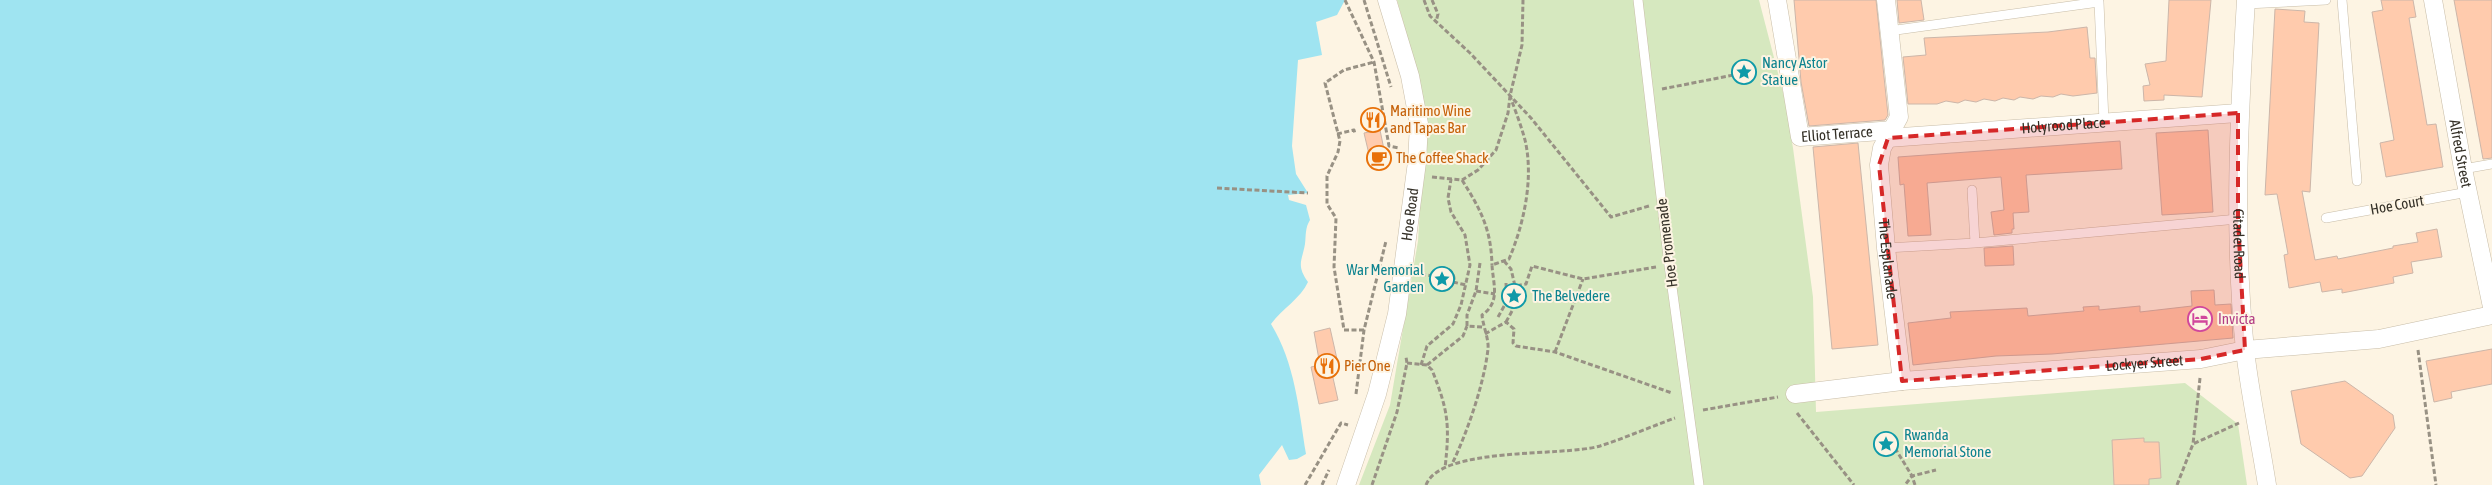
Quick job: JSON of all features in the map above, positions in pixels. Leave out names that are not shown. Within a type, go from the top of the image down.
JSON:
[{"type":"street","name":"Hoe Road","points":[[1346,485],[1377,394],[1397,314],[1417,162],[1419,124],[1414,95],[1387,0]]},
{"type":"street","name":"Elliot Terrace","points":[[1777,0],[1800,137],[1891,134]]},
{"type":"street","name":"The Esplanade","points":[[1886,0],[1899,117],[1882,148],[1879,165],[1886,248],[1902,381]]},
{"type":"street","name":"Alfred Street","points":[[2433,0],[2463,169],[2492,307]]},
{"type":"street","name":"Citadel Road","points":[[2246,2],[2238,113],[2238,219],[2245,350],[2268,485]]},
{"type":"street","name":"Holyrood Place","points":[[1891,134],[2238,113]]},
{"type":"street","name":"Lockyer Street","points":[[1795,394],[1902,381],[2201,359],[2245,350],[2379,338],[2492,315]]},
{"type":"lane","name":"Hoe Promenade","points":[[1638,0],[1669,265],[1699,485]]},
{"type":"lane","points":[[2246,2],[2326,0]]},
{"type":"lane","points":[[2342,0],[2357,181]]},
{"type":"lane","points":[[1888,30],[2099,2],[2104,122]]},
{"type":"lane","points":[[2463,169],[2492,164]]},
{"type":"lane","points":[[1972,190],[1975,243]]},
{"type":"lane","name":"Hoe Court","points":[[2326,218],[2468,192]]},
{"type":"lane","points":[[1886,248],[1975,243],[2238,219]]},
{"type":"path","points":[[1345,0],[1374,62],[1389,146],[1399,148]]},
{"type":"path","points":[[1364,0],[1394,96]]},
{"type":"path","points":[[1424,0],[1430,16],[1470,53],[1532,118],[1611,216],[1662,203]]},
{"type":"path","points":[[1432,0],[1438,14],[1436,22]]},
{"type":"path","points":[[1426,177],[1462,180],[1478,170],[1496,150],[1508,113],[1522,45],[1523,0]]},
{"type":"path","points":[[1364,330],[1344,330],[1334,267],[1336,218],[1327,204],[1327,176],[1338,152],[1340,141],[1325,83],[1344,70],[1374,62]]},
{"type":"path","points":[[1650,92],[1739,74]]},
{"type":"path","points":[[1492,265],[1510,259],[1519,236],[1527,174],[1525,142],[1510,96]]},
{"type":"path","points":[[1337,134],[1354,130],[1355,134]]},
{"type":"path","points":[[1398,139],[1399,156]]},
{"type":"path","points":[[1422,365],[1427,346],[1453,324],[1466,285],[1470,265],[1465,235],[1451,212],[1448,198],[1451,179]]},
{"type":"path","points":[[1453,463],[1463,441],[1489,347],[1483,327],[1482,315],[1494,303],[1495,294],[1492,243],[1486,220],[1462,180]]},
{"type":"path","points":[[1217,188],[1308,193]]},
{"type":"path","points":[[1354,403],[1364,330],[1388,232]]},
{"type":"path","points":[[1485,334],[1506,322],[1512,311],[1515,286],[1511,269],[1504,261]]},
{"type":"path","points":[[1427,366],[1463,336],[1467,326],[1467,315],[1476,291],[1480,263]]},
{"type":"path","points":[[1515,286],[1526,284],[1532,266],[1583,279],[1669,265]]},
{"type":"path","points":[[1444,268],[1453,275],[1453,282],[1450,288],[1443,291],[1436,288],[1432,278],[1437,270],[1444,268]]},
{"type":"path","points":[[1555,352],[1583,279]]},
{"type":"path","points":[[1453,282],[1466,285]]},
{"type":"path","points":[[1498,317],[1507,301],[1506,283]]},
{"type":"path","points":[[1476,291],[1495,294]]},
{"type":"path","points":[[1507,301],[1513,303]]},
{"type":"path","points":[[1506,322],[1514,329],[1513,343],[1516,346],[1555,352],[1686,398]]},
{"type":"path","points":[[1467,326],[1483,327]]},
{"type":"path","points":[[2415,332],[2436,485]]},
{"type":"path","points":[[2177,485],[2193,444],[2201,359]]},
{"type":"path","points":[[1408,363],[1427,366],[1432,370],[1445,404],[1448,434],[1445,468]]},
{"type":"path","points":[[1426,485],[1429,476],[1453,463],[1599,446],[1689,413],[1795,394],[1797,414],[1854,485]]},
{"type":"path","points":[[2193,444],[2255,416]]},
{"type":"path","points":[[1346,434],[1352,422]]},
{"type":"path","points":[[1305,485],[1341,423]]},
{"type":"path","points":[[1895,448],[1912,476],[1915,485]]},
{"type":"path","points":[[1322,485],[1330,468]]},
{"type":"path","points":[[1905,485],[1912,476],[1936,470]]},
{"type":"highlighted area","points":[[2238,113],[2238,219],[2245,350],[2201,359],[1902,381],[1879,165],[1888,138]]},
{"type":"green space","points":[[1397,0],[1759,0],[1784,96],[1793,148],[1813,297],[1816,412],[2185,383],[2238,424],[2247,485],[1359,485],[1390,405],[1418,241],[1422,174],[1426,157],[1424,113],[1414,62]]},
{"type":"water","points":[[0,0],[1345,0],[1337,15],[1316,22],[1322,55],[1298,60],[1292,146],[1296,174],[1308,193],[1288,195],[1289,200],[1306,205],[1310,220],[1306,229],[1301,263],[1302,271],[1308,282],[1301,293],[1271,324],[1286,355],[1291,371],[1306,454],[1297,459],[1289,460],[1282,445],[1259,475],[1261,485],[0,485]]},
{"type":"building","points":[[1794,0],[1876,0],[1888,115],[1885,120],[1809,126],[1801,82]]},
{"type":"building","points":[[1897,0],[1921,0],[1924,20],[1899,23]]},
{"type":"building","points":[[2169,0],[2211,0],[2202,97],[2164,95],[2164,100],[2144,101],[2143,86],[2150,85],[2145,64],[2166,61]]},
{"type":"building","points":[[2381,0],[2413,0],[2416,17],[2409,18],[2427,125],[2436,124],[2443,167],[2386,177],[2380,143],[2394,140],[2372,12],[2383,10]]},
{"type":"building","points":[[2454,0],[2492,0],[2492,158],[2483,159]]},
{"type":"building","points":[[2275,9],[2305,11],[2304,22],[2319,23],[2310,192],[2302,191],[2315,260],[2337,256],[2338,259],[2418,242],[2416,233],[2437,229],[2442,257],[2411,262],[2413,273],[2393,277],[2394,283],[2342,293],[2342,289],[2322,292],[2320,282],[2289,288],[2284,255],[2288,254],[2277,194],[2265,195]]},
{"type":"building","points":[[2087,27],[2090,58],[2095,58],[2097,93],[2073,96],[2061,94],[2053,97],[2041,96],[2033,99],[2020,97],[2014,100],[2003,98],[1995,101],[1984,99],[1976,102],[1965,100],[1958,103],[1946,101],[1937,104],[1908,104],[1903,57],[1926,55],[1924,38],[2048,32]]},
{"type":"building","points":[[1380,130],[1387,164],[1372,167],[1364,133]]},
{"type":"building","points":[[2208,130],[2213,212],[2162,215],[2156,133]]},
{"type":"building","points":[[2120,141],[2122,169],[2026,175],[2029,212],[2013,213],[2014,229],[2012,229],[2012,233],[1994,235],[1991,212],[2004,210],[2001,177],[1927,183],[1931,235],[1908,236],[1904,184],[1900,185],[1898,157]]},
{"type":"building","points":[[1858,143],[1878,345],[1832,349],[1813,147]]},
{"type":"building","points":[[2013,246],[2014,265],[1985,266],[1984,248]]},
{"type":"building","points":[[2214,290],[2215,305],[2231,304],[2233,338],[2052,354],[1996,356],[1913,365],[1908,323],[1951,318],[1950,312],[2027,308],[2028,316],[2084,311],[2083,307],[2099,306],[2099,310],[2140,306],[2140,312],[2192,306],[2191,291]]},
{"type":"building","name":"Pier One","points":[[1330,328],[1339,368],[1331,369],[1338,400],[1319,404],[1311,367],[1320,365],[1314,332]]},
{"type":"building","points":[[2492,349],[2492,384],[2451,392],[2452,398],[2434,402],[2426,361]]},
{"type":"building","points":[[2345,381],[2393,415],[2395,428],[2362,476],[2350,478],[2301,444],[2291,391]]},
{"type":"building","points":[[2144,438],[2144,442],[2159,442],[2161,478],[2149,479],[2149,485],[2114,485],[2112,440]]},
{"type":"place","name":"Nancy Astor Statue","points":[[1744,72]]},
{"type":"place","name":"Maritimo Wine and Tapas Bar","points":[[1373,120]]},
{"type":"place","name":"The Coffee Shack","points":[[1379,158]]},
{"type":"place","name":"War Memorial Garden","points":[[1442,279]]},
{"type":"place","name":"The Belvedere","points":[[1514,296]]},
{"type":"place","name":"Invicta","points":[[2200,319]]},
{"type":"place","name":"Pier One","points":[[1327,366]]},
{"type":"place","name":"Rwanda Memorial Stone","points":[[1886,444]]}]
